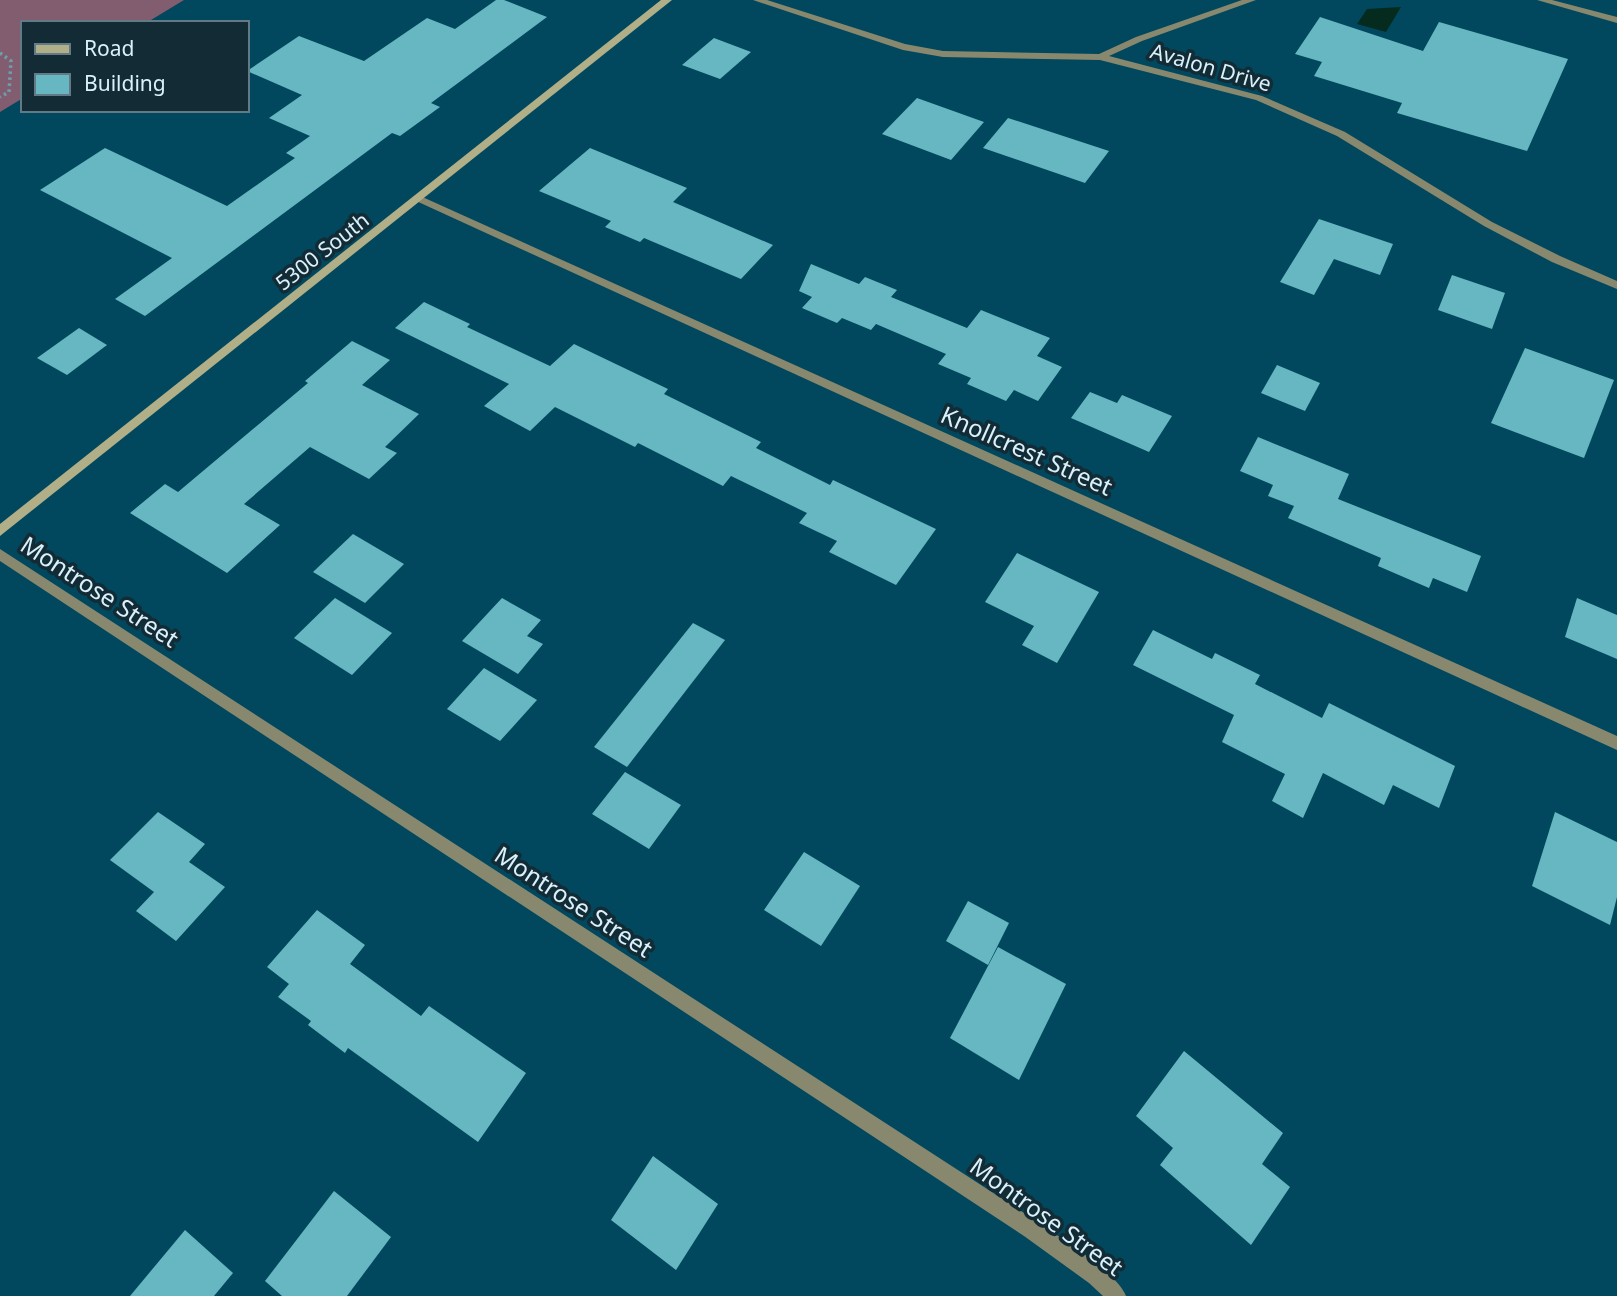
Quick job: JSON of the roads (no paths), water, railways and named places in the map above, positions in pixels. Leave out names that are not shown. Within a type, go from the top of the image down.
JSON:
[{"type":"main road","name":"5300 South","points":[[0,531],[667,0]]},
{"type":"street","name":"Avalon Drive","points":[[758,0],[863,36],[943,54],[1100,57],[1223,87],[1341,134],[1488,224],[1556,259],[1617,285]]},
{"type":"street","points":[[1100,57],[1139,39],[1251,0]]},
{"type":"street","points":[[1542,0],[1617,20]]},
{"type":"street","name":"Knollcrest Street","points":[[418,198],[1617,743]]},
{"type":"street","name":"Montrose Street","points":[[0,554],[1031,1229],[1096,1276],[1117,1296]]}]
